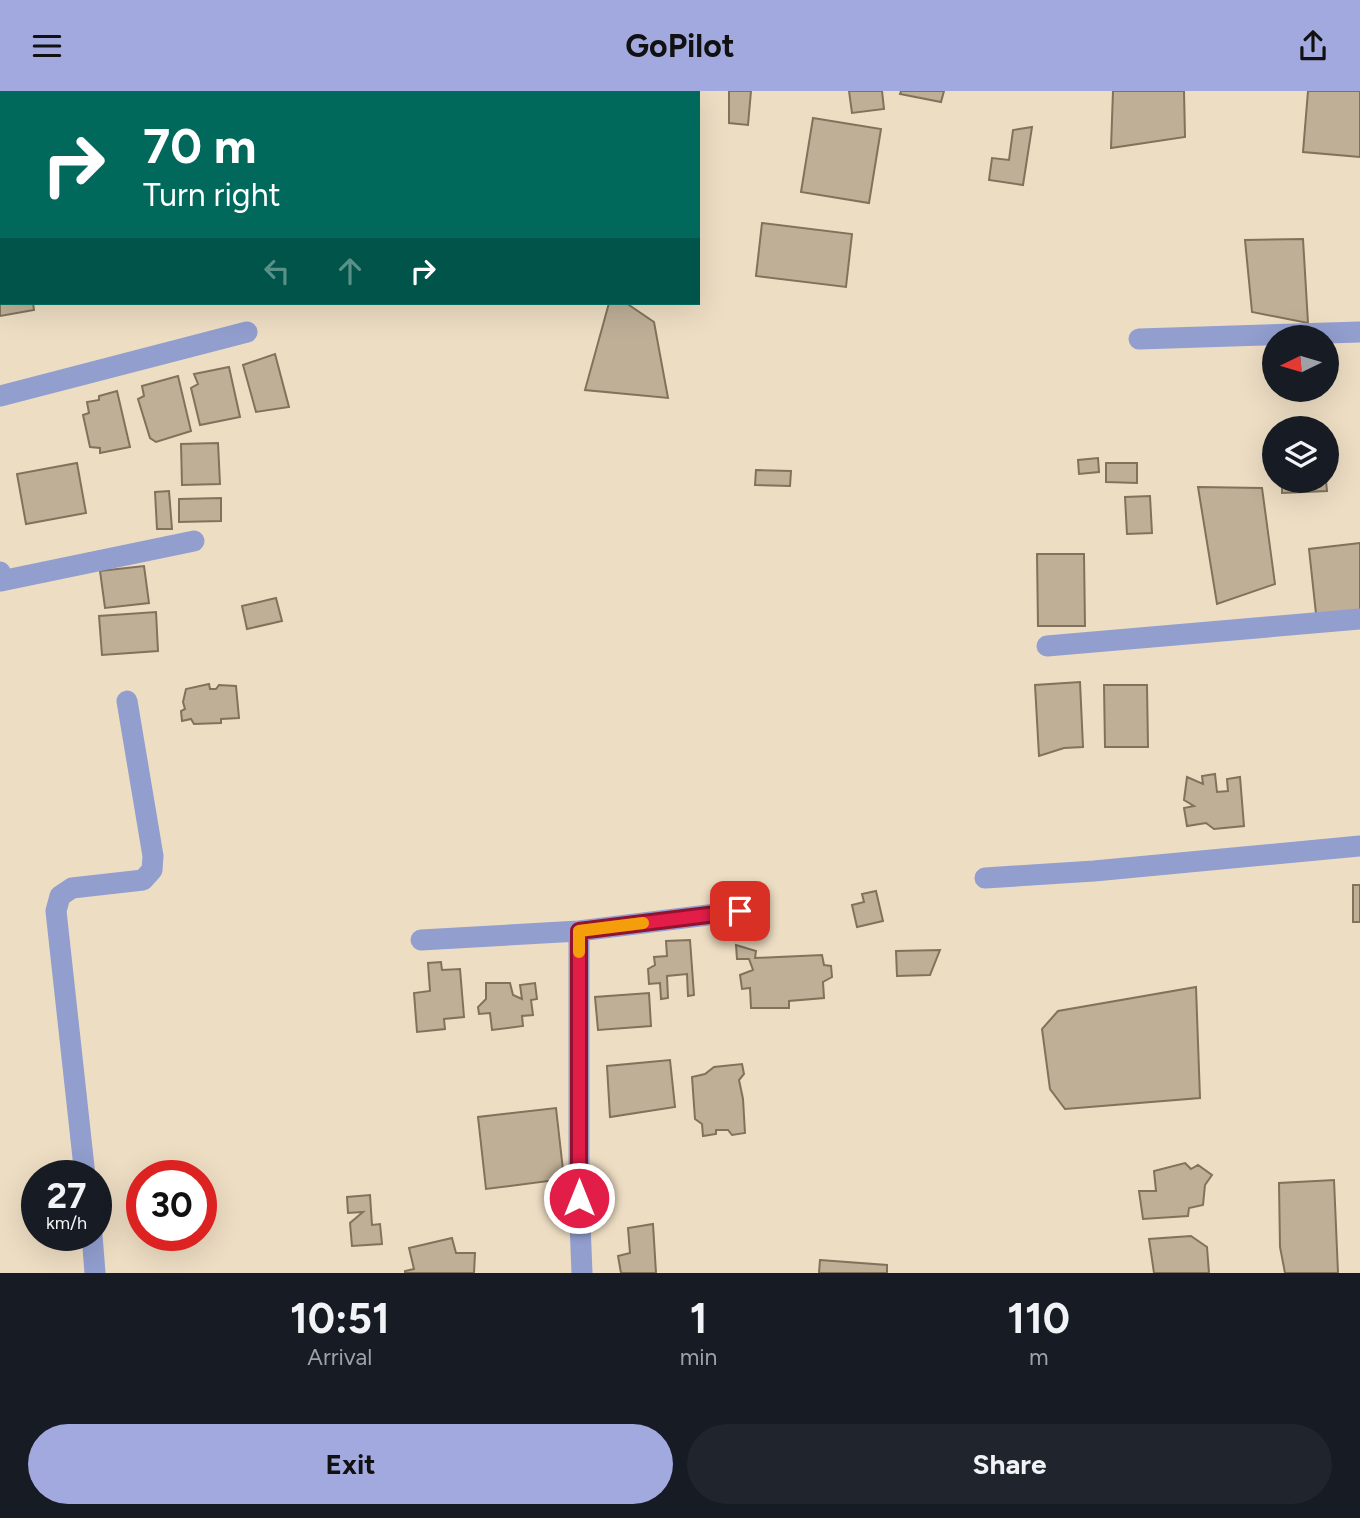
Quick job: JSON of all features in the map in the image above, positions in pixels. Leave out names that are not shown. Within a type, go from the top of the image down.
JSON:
[{"type":"street","points":[[0,396],[247,332]]},
{"type":"street","points":[[1139,339],[1360,332]]},
{"type":"street","points":[[0,572],[0,581],[194,541]]},
{"type":"street","points":[[1047,646],[1360,619]]},
{"type":"street","points":[[83,1160],[56,911],[60,896],[72,888],[143,880],[152,870],[153,856],[127,701]]},
{"type":"street","points":[[985,877],[1094,871],[1360,846]]},
{"type":"street","points":[[421,940],[579,931],[740,911]]},
{"type":"street","points":[[579,931],[579,1198],[582,1273]]},
{"type":"street","points":[[94,1251],[96,1273]]},
{"type":"building","points":[[729,91],[751,91],[748,125],[729,123]]},
{"type":"building","points":[[849,91],[882,91],[884,109],[852,113]]},
{"type":"building","points":[[901,91],[944,91],[941,102],[900,94]]},
{"type":"building","points":[[1113,91],[1184,91],[1185,137],[1111,148]]},
{"type":"building","points":[[1308,91],[1360,91],[1360,157],[1303,152]]},
{"type":"building","points":[[813,118],[881,129],[869,203],[801,192]]},
{"type":"building","points":[[1032,127],[1023,185],[989,180],[992,158],[1009,160],[1013,130]]},
{"type":"building","points":[[762,223],[852,234],[846,287],[756,276]]},
{"type":"building","points":[[1303,239],[1308,323],[1252,312],[1245,240]]},
{"type":"building","points":[[0,305],[33,305],[34,310],[0,316]]},
{"type":"building","points":[[608,305],[629,305],[654,322],[668,398],[585,390]]},
{"type":"building","points":[[275,354],[289,407],[256,412],[243,365]]},
{"type":"building","points":[[229,367],[240,417],[200,425],[191,388],[198,384],[194,374]]},
{"type":"building","points":[[178,376],[191,431],[156,442],[150,438],[138,399],[144,396],[142,386]]},
{"type":"building","points":[[117,391],[130,447],[100,453],[100,448],[90,447],[83,415],[89,413],[87,402],[99,400],[99,396]]},
{"type":"building","points":[[218,443],[220,484],[182,485],[181,444]]},
{"type":"building","points":[[1098,458],[1099,472],[1079,474],[1078,460]]},
{"type":"building","points":[[77,463],[86,513],[26,524],[17,474]]},
{"type":"building","points":[[1106,463],[1137,463],[1137,483],[1106,482]]},
{"type":"building","points":[[756,470],[791,471],[790,486],[755,485]]},
{"type":"building","points":[[1198,487],[1262,488],[1275,584],[1217,604]]},
{"type":"building","points":[[169,491],[172,529],[157,529],[155,492]]},
{"type":"building","points":[[1150,496],[1152,533],[1127,534],[1125,497]]},
{"type":"building","points":[[221,498],[221,521],[179,522],[179,499]]},
{"type":"building","points":[[1360,543],[1360,619],[1317,623],[1309,549]]},
{"type":"building","points":[[1037,554],[1084,554],[1085,626],[1038,626]]},
{"type":"building","points":[[144,566],[149,603],[105,608],[100,571]]},
{"type":"building","points":[[276,598],[282,621],[247,629],[242,606]]},
{"type":"building","points":[[156,612],[158,651],[102,655],[99,616]]},
{"type":"building","points":[[1080,682],[1083,747],[1064,748],[1039,756],[1035,685]]},
{"type":"building","points":[[209,684],[210,689],[216,689],[219,685],[236,686],[239,718],[221,719],[221,723],[194,724],[191,719],[182,721],[181,711],[185,709],[183,702],[186,689]]},
{"type":"building","points":[[1104,685],[1147,685],[1148,747],[1105,747]]},
{"type":"building","points":[[1215,774],[1217,792],[1228,791],[1227,779],[1240,777],[1244,826],[1214,829],[1206,823],[1187,826],[1184,808],[1194,806],[1184,800],[1187,777],[1203,784],[1202,776]]},
{"type":"building","points":[[1353,885],[1360,885],[1360,922],[1353,922]]},
{"type":"building","points":[[876,891],[883,921],[857,927],[852,905],[864,902],[862,894]]},
{"type":"building","points":[[690,940],[694,995],[688,996],[687,974],[667,976],[668,998],[661,999],[660,983],[649,984],[648,969],[655,965],[654,957],[667,956],[666,941]]},
{"type":"building","points":[[736,945],[756,951],[755,958],[822,955],[824,965],[831,966],[832,977],[823,982],[824,998],[789,1001],[789,1008],[751,1008],[750,988],[742,989],[740,975],[753,970],[749,959],[737,959]]},
{"type":"building","points":[[940,950],[930,975],[897,976],[896,951]]},
{"type":"building","points":[[441,962],[442,970],[460,969],[464,1017],[444,1019],[445,1029],[417,1032],[414,993],[430,991],[428,963]]},
{"type":"building","points":[[486,983],[510,983],[513,995],[522,999],[520,985],[535,983],[537,999],[531,1000],[533,1015],[522,1016],[523,1026],[492,1030],[490,1013],[479,1014],[478,1007],[486,999]]},
{"type":"building","points":[[1196,987],[1200,1098],[1065,1109],[1050,1089],[1042,1029],[1058,1011]]},
{"type":"building","points":[[649,993],[651,1026],[598,1030],[595,997]]},
{"type":"building","points":[[670,1060],[675,1107],[610,1117],[607,1066]]},
{"type":"building","points":[[742,1064],[744,1074],[739,1080],[745,1133],[732,1135],[728,1130],[716,1130],[716,1134],[703,1136],[702,1124],[695,1119],[692,1077],[705,1074],[714,1067]]},
{"type":"building","points":[[556,1108],[564,1179],[486,1189],[478,1117]]},
{"type":"building","points":[[1185,1163],[1191,1169],[1198,1165],[1212,1175],[1205,1185],[1203,1205],[1189,1208],[1188,1216],[1143,1219],[1139,1191],[1156,1191],[1154,1171]]},
{"type":"building","points":[[1334,1180],[1338,1273],[1285,1273],[1280,1247],[1279,1183]]},
{"type":"building","points":[[370,1195],[372,1225],[380,1224],[382,1244],[352,1246],[350,1223],[363,1212],[348,1213],[347,1197]]},
{"type":"building","points":[[653,1224],[656,1273],[621,1273],[618,1256],[630,1253],[628,1228]]},
{"type":"building","points":[[1191,1236],[1207,1247],[1209,1273],[1154,1273],[1149,1239]]},
{"type":"building","points":[[452,1238],[456,1253],[475,1253],[474,1273],[405,1273],[414,1269],[409,1248]]},
{"type":"building","points":[[820,1260],[887,1265],[887,1273],[819,1273]]},
{"type":"slow traffic","points":[[579,952],[579,931],[643,923]]},
{"type":"route","points":[[579,1198],[579,931],[740,911]]}]
